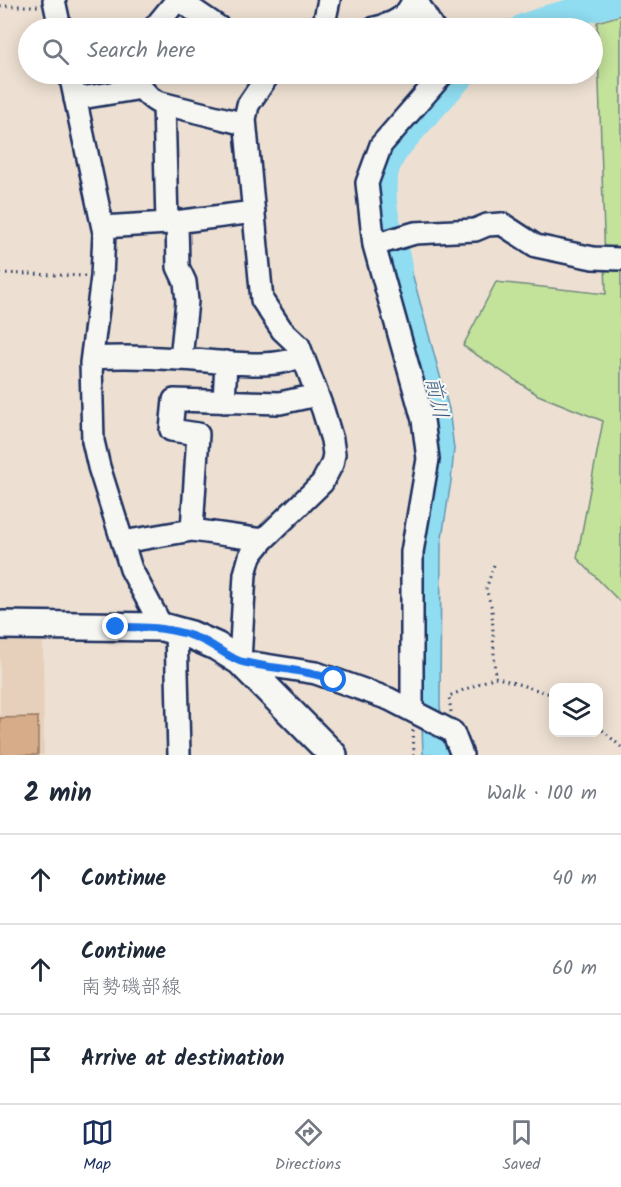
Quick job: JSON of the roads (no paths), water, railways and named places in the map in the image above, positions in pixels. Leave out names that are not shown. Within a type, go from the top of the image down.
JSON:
[{"type":"main road","points":[[0,625],[169,629],[204,640],[240,661],[333,755]]},
{"type":"street","points":[[163,18],[178,0],[205,18]]},
{"type":"street","points":[[325,18],[329,0]]},
{"type":"street","points":[[400,18],[410,9],[414,0]]},
{"type":"street","points":[[414,0],[426,18]]},
{"type":"street","points":[[55,3],[58,18]]},
{"type":"street","points":[[72,84],[103,228],[102,277],[92,358],[93,441],[99,467],[135,577],[169,629],[179,755]]},
{"type":"street","points":[[75,99],[128,84]]},
{"type":"street","points":[[140,84],[148,96],[164,104],[245,124]]},
{"type":"street","points":[[262,84],[248,105],[245,124],[262,300],[282,330],[299,346],[317,394],[334,453],[332,464],[322,483],[263,540],[250,556],[245,574],[240,661],[316,673],[389,699],[453,732],[462,755]]},
{"type":"street","points":[[412,710],[412,552],[428,459],[423,420],[374,245],[367,183],[381,145],[434,84]]},
{"type":"street","points":[[164,104],[172,223],[178,267],[184,282],[187,301],[181,359]]},
{"type":"street","points":[[103,228],[172,223],[254,213]]},
{"type":"street","points":[[374,245],[415,233],[475,230],[487,225],[502,224],[536,246],[593,258],[621,259]]},
{"type":"street","points":[[92,358],[126,356],[277,363],[302,356]]},
{"type":"street","points":[[224,402],[226,362]]},
{"type":"street","points":[[192,530],[198,434],[171,430],[174,400],[280,403],[317,394]]},
{"type":"street","points":[[123,542],[192,530],[263,540]]},
{"type":"water","points":[[405,247],[449,409],[454,449],[441,544],[440,706],[445,740],[453,755],[423,755],[422,529],[431,485],[383,254]]},
{"type":"waterway","name":"前川","points":[[551,18],[621,0]]},
{"type":"waterway","name":"前川","points":[[399,266],[384,212],[385,171],[398,145],[453,84]]}]
